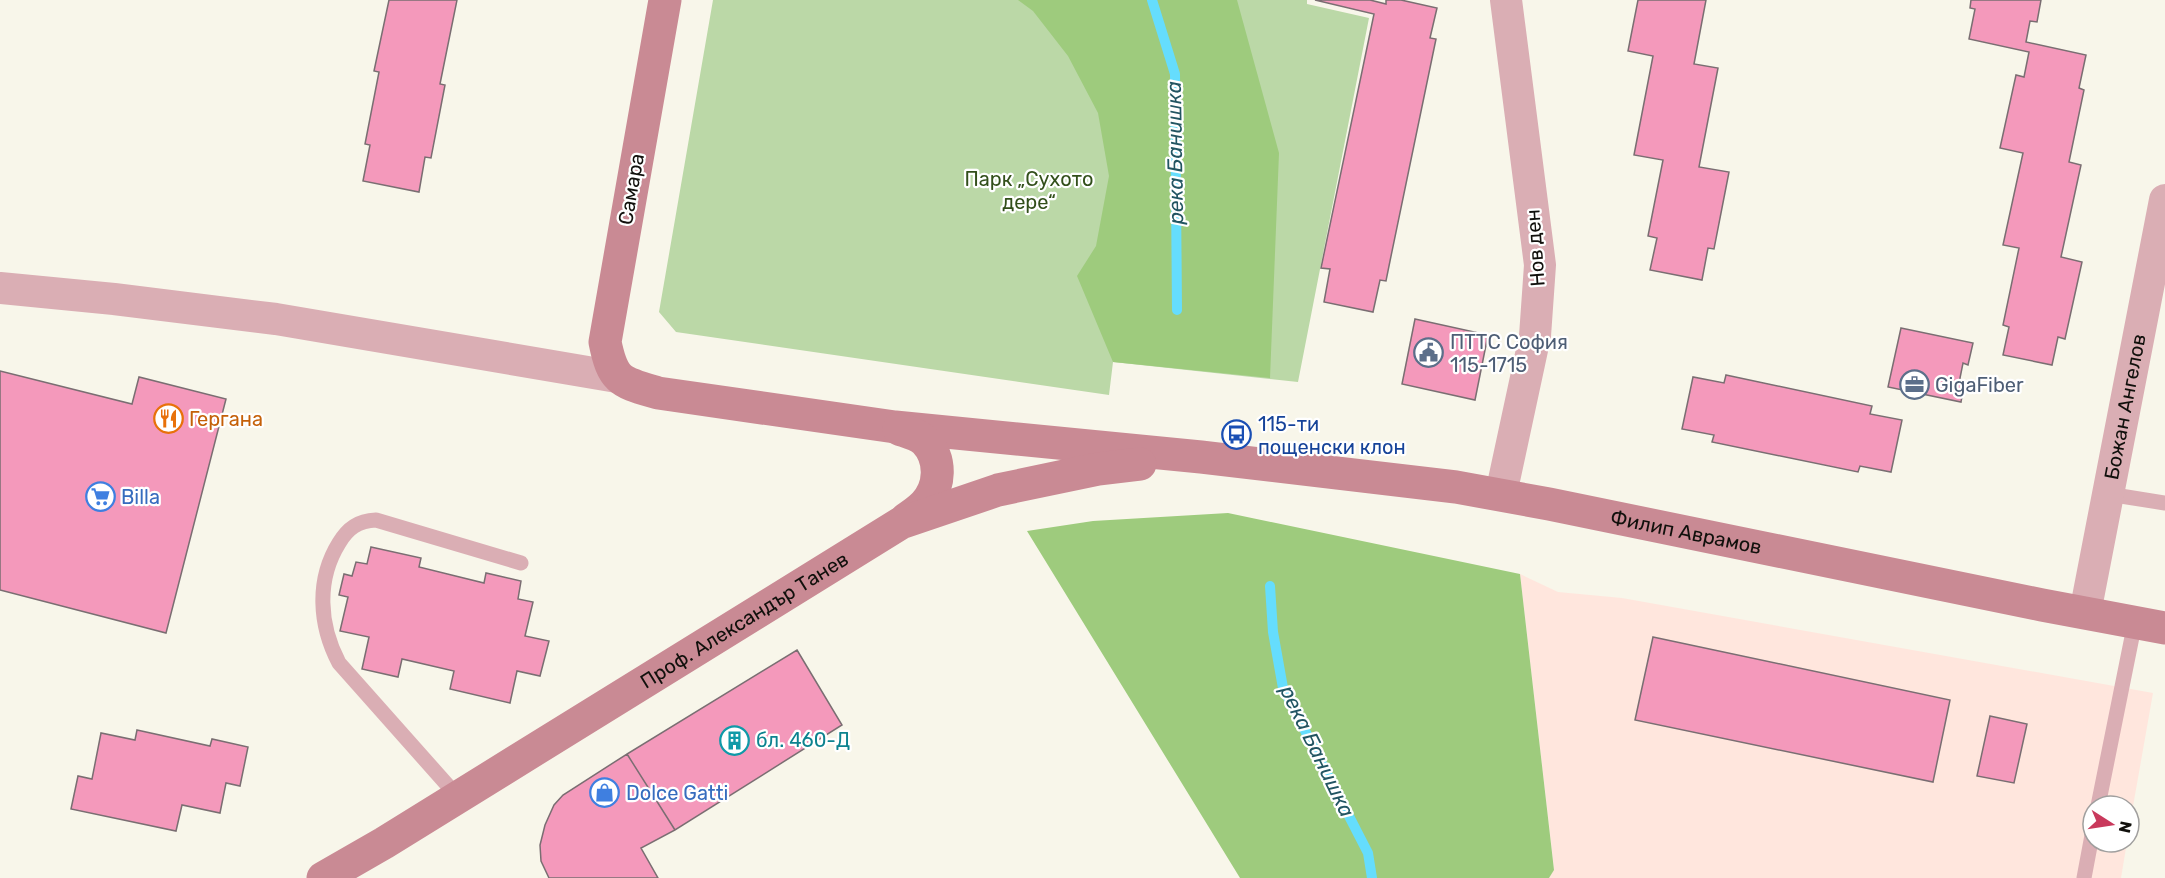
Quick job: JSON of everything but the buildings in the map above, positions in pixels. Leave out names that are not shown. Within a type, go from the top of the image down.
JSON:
[{"type":"street","name":"Самара","points":[[617,377],[609,362],[605,342],[665,0]]},
{"type":"street","name":"Нов ден","points":[[1501,494],[1535,336],[1540,265],[1506,0]]},
{"type":"street","name":"Божан Ангелов","points":[[2085,613],[2165,200]]},
{"type":"street","points":[[0,288],[276,319],[617,377],[637,387],[658,393],[895,427],[1201,457]]},
{"type":"street","points":[[895,427],[923,440],[935,454],[939,472],[934,488],[925,504],[901,523]]},
{"type":"street","name":"Филип Аврамов","points":[[1201,457],[1501,494],[2150,625]]},
{"type":"street","name":"Проф. Александър Танев","points":[[323,878],[384,843],[901,523],[998,490],[1098,469],[1201,457]]},
{"type":"lane","points":[[2108,494],[2165,502]]},
{"type":"lane","points":[[458,797],[339,663],[332,651],[324,621],[323,594],[326,570],[333,553],[352,525],[364,520],[376,520],[521,563]]},
{"type":"lane","points":[[2101,794],[2150,625]]},
{"type":"lane","points":[[2084,878],[2089,854]]},
{"type":"shaded area","points":[[1520,574],[1558,592],[1622,598],[2153,693],[2135,794],[2081,794],[2081,854],[2125,854],[2121,878],[1549,878],[1554,869]]},
{"type":"green space","name":"Парк „Сухото дере“","points":[[713,0],[1307,0],[1307,4],[1369,18],[1298,382],[1113,362],[1109,395],[676,332],[659,312]]},
{"type":"green space","points":[[1018,0],[1237,0],[1279,153],[1270,378],[1113,362],[1077,276],[1096,246],[1109,176],[1098,113],[1068,56],[1033,11]]},
{"type":"green space","points":[[1228,513],[1520,574],[1554,870],[1549,878],[1240,878],[1027,531],[1093,521]]},
{"type":"waterway","name":"река Банишка","points":[[1152,0],[1175,74],[1177,310]]},
{"type":"waterway","name":"река Банишка","points":[[1270,586],[1273,632],[1283,688],[1368,853],[1372,878]]},
{"type":"place","name":"ПТТС София 115-1715","points":[[1429,353]]},
{"type":"place","name":"GigaFiber","points":[[1914,385]]},
{"type":"place","name":"Гергана","points":[[168,419]]},
{"type":"place","name":"115-ти пощенски клон","points":[[1237,435]]},
{"type":"place","name":"Billa","points":[[100,497]]},
{"type":"place","name":"бл. 460-Д","points":[[735,740]]},
{"type":"place","name":"Dolce Gatti","points":[[605,793]]}]
